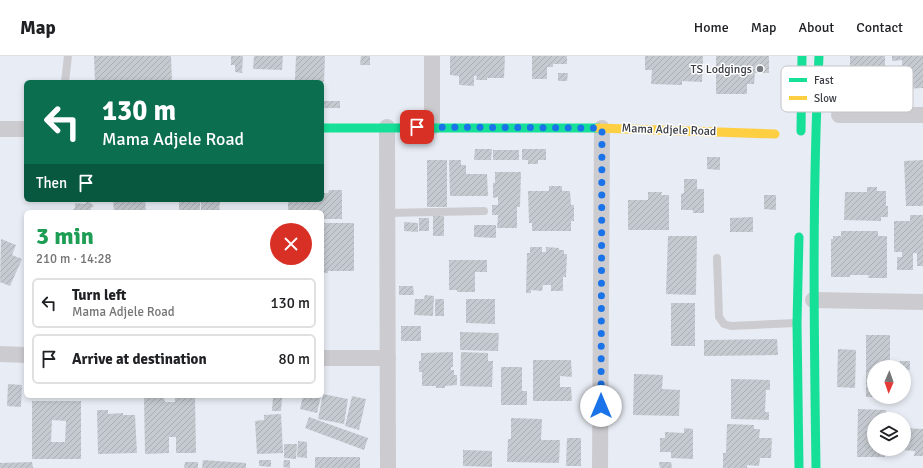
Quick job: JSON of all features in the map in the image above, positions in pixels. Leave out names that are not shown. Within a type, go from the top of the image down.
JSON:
[{"type":"main road","points":[[802,56],[802,66]]},
{"type":"main road","points":[[818,66],[819,56]]},
{"type":"main road","points":[[801,112],[801,140]]},
{"type":"main road","points":[[816,112],[813,300],[816,468]]},
{"type":"main road","name":"Mama Adjele Road","points":[[324,128],[602,128],[775,134]]},
{"type":"main road","points":[[798,468],[797,323],[799,228]]},
{"type":"street","points":[[432,56],[432,127]]},
{"type":"street","points":[[839,115],[923,116]]},
{"type":"street","points":[[387,127],[388,468]]},
{"type":"street","points":[[600,468],[602,128]]},
{"type":"street","points":[[0,129],[24,129]]},
{"type":"street","points":[[813,300],[923,302]]},
{"type":"street","points":[[0,354],[24,355]]},
{"type":"street","points":[[324,358],[388,358]]},
{"type":"lane","points":[[65,80],[68,56]]},
{"type":"lane","points":[[388,213],[484,211]]},
{"type":"lane","points":[[717,258],[719,317],[724,324],[731,326],[797,323]]},
{"type":"building","points":[[94,56],[171,56],[172,80],[95,80]]},
{"type":"building","points":[[231,56],[243,56],[242,73],[235,72],[235,65],[231,65]]},
{"type":"building","points":[[254,56],[283,56],[282,70],[253,69]]},
{"type":"building","points":[[296,56],[325,56],[324,82],[324,80],[295,80]]},
{"type":"building","points":[[361,56],[370,56],[370,65],[360,65]]},
{"type":"building","points":[[450,56],[505,56],[504,78],[487,78],[487,80],[476,80],[477,76],[474,76],[474,86],[459,85],[459,76],[450,75]]},
{"type":"building","points":[[532,56],[567,56],[567,64],[553,64],[553,67],[547,67],[547,79],[532,79]]},
{"type":"building","points":[[645,56],[703,56],[702,82],[682,81],[682,85],[651,84],[652,70],[645,70]]},
{"type":"building","points":[[716,56],[769,56],[769,73],[755,73],[754,84],[747,84],[747,94],[716,94]]},
{"type":"building","points":[[850,56],[885,56],[885,66],[850,66]]},
{"type":"building","points":[[892,56],[923,56],[923,88],[913,88],[913,66],[902,66],[902,60],[892,61]]},
{"type":"building","points":[[558,73],[568,73],[567,81],[558,81]]},
{"type":"building","points":[[324,101],[340,101],[340,108],[324,108]]},
{"type":"building","points":[[475,149],[492,149],[491,160],[474,160]]},
{"type":"building","points":[[522,149],[546,149],[546,160],[538,160],[538,164],[528,164],[528,160],[522,160]]},
{"type":"building","points":[[493,150],[519,150],[519,160],[493,160]]},
{"type":"building","points":[[707,157],[720,157],[720,170],[707,169]]},
{"type":"building","points":[[427,160],[447,160],[447,207],[427,207]]},
{"type":"building","points":[[449,160],[461,160],[461,165],[466,165],[466,174],[487,174],[488,196],[450,196]]},
{"type":"building","points":[[923,160],[923,206],[906,206],[904,161]]},
{"type":"building","points":[[495,172],[521,172],[520,207],[517,207],[517,228],[497,228],[498,215],[492,215],[492,205],[498,205],[498,197],[493,198]]},
{"type":"building","points":[[684,179],[697,179],[697,189],[704,189],[704,213],[693,213],[693,210],[681,210],[681,194],[684,193]]},
{"type":"building","points":[[549,186],[562,186],[562,191],[570,191],[571,205],[574,205],[574,221],[571,221],[571,231],[532,231],[532,223],[529,223],[528,191],[549,191]]},
{"type":"building","points":[[867,187],[877,187],[877,191],[886,191],[888,217],[881,217],[881,221],[844,220],[845,192],[867,192]]},
{"type":"building","points":[[329,190],[342,190],[342,219],[324,219],[324,210],[288,210],[288,202],[324,202],[324,193],[328,193]]},
{"type":"building","points":[[648,192],[662,192],[661,195],[669,195],[669,230],[628,230],[628,200],[648,200]]},
{"type":"building","points":[[764,195],[776,195],[776,210],[764,209]]},
{"type":"building","points":[[89,202],[94,206],[90,209],[91,210],[73,210],[75,208],[75,203],[85,204]]},
{"type":"building","points":[[113,202],[145,202],[146,210],[114,210]]},
{"type":"building","points":[[179,202],[200,202],[200,210],[179,210]]},
{"type":"building","points":[[201,202],[220,202],[219,210],[201,210]]},
{"type":"building","points":[[910,215],[923,215],[923,266],[917,266],[917,253],[913,253],[913,270],[897,270],[897,257],[902,257],[902,252],[894,252],[894,221],[910,221]]},
{"type":"building","points":[[433,216],[444,216],[444,236],[433,236]]},
{"type":"building","points":[[753,217],[753,232],[730,232],[730,218]]},
{"type":"building","points":[[419,218],[429,218],[429,231],[419,231]]},
{"type":"building","points":[[404,222],[418,223],[418,232],[404,231]]},
{"type":"building","points":[[324,223],[354,223],[354,271],[328,271],[328,273],[324,273]]},
{"type":"building","points":[[474,225],[496,225],[496,238],[474,237]]},
{"type":"building","points":[[841,231],[878,231],[878,236],[887,236],[887,278],[868,278],[869,275],[831,277],[831,239],[833,239],[833,236],[841,236]]},
{"type":"building","points":[[668,236],[697,236],[696,295],[666,294]]},
{"type":"building","points":[[1,239],[16,245],[12,255],[22,259],[10,286],[0,282]]},
{"type":"building","points":[[530,247],[542,247],[542,252],[546,252],[546,247],[559,248],[559,250],[564,250],[564,254],[567,254],[566,277],[563,277],[563,291],[551,291],[551,285],[543,285],[542,291],[531,290],[531,293],[526,293],[527,253],[530,253]]},
{"type":"building","points":[[449,260],[487,260],[487,272],[475,272],[475,292],[457,292],[457,290],[449,290]]},
{"type":"building","points":[[399,286],[413,286],[414,295],[399,295]]},
{"type":"building","points":[[425,295],[434,296],[433,316],[414,315],[415,299],[424,299]]},
{"type":"building","points":[[435,299],[444,299],[444,316],[435,316]]},
{"type":"building","points":[[466,299],[495,299],[495,324],[466,323]]},
{"type":"building","points":[[671,303],[695,303],[695,346],[671,346]]},
{"type":"building","points":[[401,326],[421,326],[421,341],[401,341]]},
{"type":"building","points":[[460,332],[499,333],[498,351],[460,350]]},
{"type":"building","points":[[866,335],[890,335],[890,360],[867,360],[866,397]]},
{"type":"building","points":[[777,339],[778,355],[704,356],[704,340]]},
{"type":"building","points":[[838,349],[856,350],[855,388],[837,387]]},
{"type":"building","points":[[453,352],[453,367],[451,367],[451,370],[454,370],[454,375],[457,375],[457,385],[445,386],[445,388],[436,388],[436,386],[422,386],[422,372],[419,372],[421,353]]},
{"type":"building","points":[[461,352],[488,353],[488,361],[493,361],[492,387],[460,386]]},
{"type":"building","points":[[533,360],[571,360],[572,377],[560,376],[560,387],[571,387],[572,401],[533,401]]},
{"type":"building","points":[[501,367],[522,367],[522,391],[527,391],[527,405],[501,405]]},
{"type":"building","points":[[634,374],[663,375],[662,389],[680,390],[679,416],[633,415]]},
{"type":"building","points":[[731,379],[770,380],[770,390],[766,390],[765,412],[769,412],[769,420],[731,419]]},
{"type":"building","points":[[8,384],[22,385],[21,407],[7,406]]},
{"type":"building","points":[[324,394],[348,399],[344,424],[318,419]]},
{"type":"building","points":[[352,396],[366,399],[359,430],[345,426]]},
{"type":"building","points":[[144,398],[164,398],[165,402],[175,402],[175,398],[195,398],[196,453],[176,453],[176,437],[169,437],[169,453],[145,454]]},
{"type":"building","points":[[273,398],[282,398],[281,411],[272,411]]},
{"type":"building","points":[[303,398],[321,398],[317,413],[300,409]]},
{"type":"building","points":[[32,401],[81,401],[81,459],[32,459]],"holes":[[[52,420],[66,421],[65,442],[51,442]]]},
{"type":"building","points":[[858,409],[886,410],[886,412],[867,412],[867,456],[885,457],[857,457]]},
{"type":"building","points":[[97,410],[108,410],[108,414],[123,413],[123,415],[135,415],[137,453],[98,454]]},
{"type":"building","points":[[281,414],[283,453],[257,454],[255,421],[264,420],[264,415]]},
{"type":"building","points":[[309,417],[368,438],[364,450],[305,428]]},
{"type":"building","points":[[511,418],[542,419],[541,440],[560,440],[559,463],[507,462],[508,439],[511,439]]},
{"type":"building","points":[[727,424],[754,425],[754,429],[760,429],[759,438],[772,438],[771,458],[760,458],[759,466],[747,465],[747,468],[723,468],[723,453],[726,453]]},
{"type":"building","points":[[684,428],[693,429],[693,459],[671,458],[671,452],[660,452],[660,438],[665,438],[665,432],[684,433]]},
{"type":"building","points":[[911,428],[923,429],[923,456],[914,456],[915,451],[911,451]]},
{"type":"building","points":[[567,438],[581,438],[581,466],[566,466]]},
{"type":"building","points":[[298,441],[307,442],[307,458],[297,457]]},
{"type":"building","points":[[284,444],[297,444],[296,459],[284,458]]},
{"type":"building","points":[[463,450],[492,451],[492,467],[463,466]]},
{"type":"building","points":[[315,457],[360,457],[360,468],[315,468]]},
{"type":"building","points":[[203,460],[246,463],[246,468],[202,468]]},
{"type":"building","points":[[259,460],[271,460],[271,467],[259,466]]},
{"type":"building","points":[[284,460],[290,460],[290,468],[283,467]]},
{"type":"building","points":[[32,462],[33,468],[0,468],[0,463]]},
{"type":"building","points":[[185,462],[198,462],[198,468],[184,468]]},
{"type":"building","points":[[659,462],[671,462],[672,468],[660,468]]},
{"type":"traffic: fast","points":[[802,56],[802,66]]},
{"type":"traffic: fast","points":[[819,56],[819,66]]},
{"type":"traffic: fast","points":[[801,112],[801,131]]},
{"type":"traffic: fast","points":[[816,468],[814,210],[817,112]]},
{"type":"traffic: fast","points":[[324,128],[598,128]]},
{"type":"traffic: fast","points":[[799,237],[797,323],[799,468]]},
{"type":"traffic: slow","points":[[598,128],[775,134]]},
{"type":"place","name":"TS Lodgings","points":[[760,69]]},
{"type":"route","points":[[417,127],[602,128],[601,406]]}]
